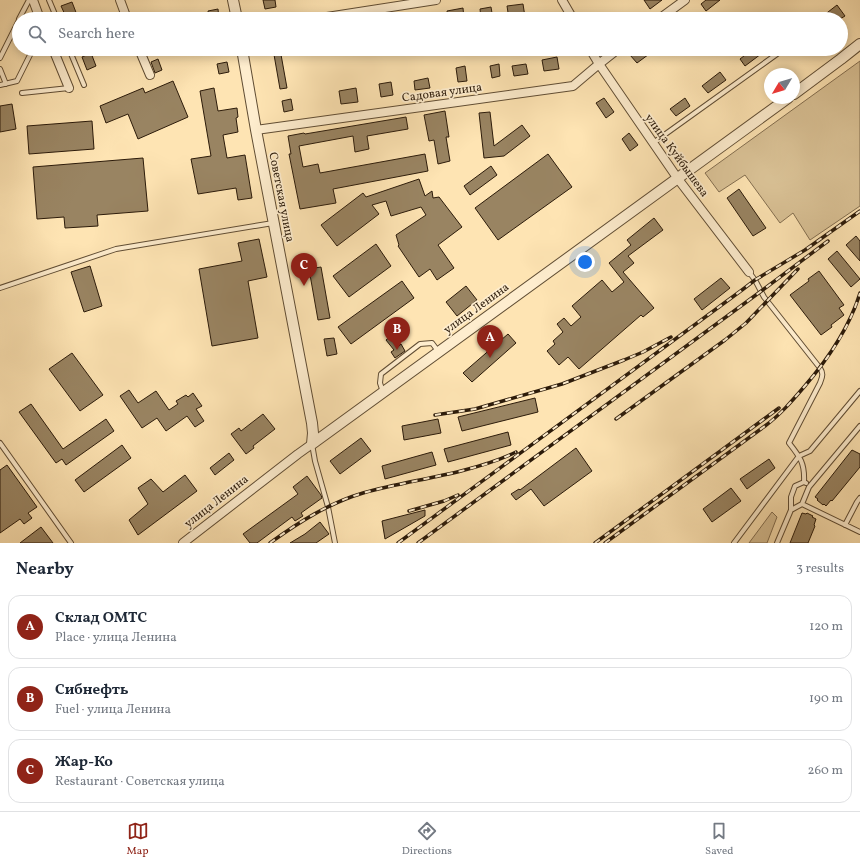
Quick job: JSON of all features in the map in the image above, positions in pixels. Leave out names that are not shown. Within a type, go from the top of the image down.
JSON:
[{"type":"street","points":[[33,0],[37,12]]},
{"type":"street","points":[[120,0],[124,12]]},
{"type":"street","points":[[233,0],[236,12]]},
{"type":"street","points":[[359,12],[436,0]]},
{"type":"street","points":[[562,0],[569,12]]},
{"type":"street","points":[[669,12],[685,0]]},
{"type":"street","points":[[848,53],[860,44]]},
{"type":"street","points":[[848,55],[860,49]]},
{"type":"street","points":[[56,56],[69,88]]},
{"type":"street","points":[[142,56],[150,75]]},
{"type":"street","name":"Советская улица","points":[[243,56],[273,222],[312,423],[312,444]]},
{"type":"street","name":"улица Куйбышева","points":[[594,56],[678,179],[749,272]]},
{"type":"street","name":"Садовая улица","points":[[256,130],[573,86],[609,56]]},
{"type":"street","points":[[800,90],[845,56]]},
{"type":"street","points":[[841,59],[847,56]]},
{"type":"street","name":"улица Ленина","points":[[183,543],[298,454],[780,104]]},
{"type":"lane","points":[[23,12],[29,0]]},
{"type":"lane","points":[[49,0],[54,12]]},
{"type":"lane","points":[[0,58],[12,33]]},
{"type":"lane","points":[[0,85],[17,81],[30,56]]},
{"type":"lane","points":[[72,56],[84,85]]},
{"type":"lane","points":[[653,143],[774,56]]},
{"type":"lane","points":[[0,69],[6,84]]},
{"type":"lane","points":[[22,93],[69,88]]},
{"type":"lane","points":[[0,288],[116,249],[273,222]]},
{"type":"lane","points":[[749,272],[755,280],[760,292],[820,368],[822,373],[820,383],[789,443],[799,456],[805,470],[804,482],[809,487]]},
{"type":"lane","points":[[383,392],[380,383],[381,374],[420,344],[432,344],[438,352]]},
{"type":"lane","points":[[734,543],[799,456],[810,451],[860,391]]},
{"type":"lane","points":[[791,510],[802,504],[809,487],[860,426]]},
{"type":"lane","points":[[0,443],[71,543]]},
{"type":"lane","points":[[312,444],[315,462],[328,507],[336,543]]},
{"type":"lane","points":[[777,543],[791,510],[791,496],[796,486],[804,482]]},
{"type":"lane","points":[[844,525],[860,498]]},
{"type":"lane","points":[[802,504],[860,532]]},
{"type":"shaded area","points":[[860,61],[860,206],[810,240],[793,213],[780,223],[745,175],[719,192],[705,173]]},
{"type":"shaded area","points":[[772,512],[777,517],[767,543],[749,543]]},
{"type":"building","points":[[263,0],[275,0],[276,7],[265,9]]},
{"type":"building","points":[[644,0],[662,0],[650,9]]},
{"type":"building","points":[[706,0],[720,0],[706,11],[701,4]]},
{"type":"building","points":[[72,2],[76,12],[64,12],[61,6]]},
{"type":"building","points":[[523,4],[524,12],[508,12],[507,6]]},
{"type":"building","points":[[837,5],[842,12],[828,12]]},
{"type":"building","points":[[491,7],[492,12],[480,12],[480,9]]},
{"type":"building","points":[[463,8],[463,12],[447,12]]},
{"type":"building","points":[[218,9],[218,12],[208,12]]},
{"type":"building","points":[[92,56],[96,66],[87,70],[82,57]]},
{"type":"building","points":[[274,56],[281,56],[287,88],[280,89]]},
{"type":"building","points":[[631,56],[646,56],[637,63]]},
{"type":"building","points":[[744,56],[758,56],[745,66],[740,59]]},
{"type":"building","points":[[557,57],[559,69],[544,71],[542,60]]},
{"type":"building","points":[[158,59],[162,70],[155,73],[151,62]]},
{"type":"building","points":[[227,62],[229,72],[219,74],[217,64]]},
{"type":"building","points":[[499,64],[500,76],[492,78],[490,66]]},
{"type":"building","points":[[526,64],[528,74],[514,76],[512,66]]},
{"type":"building","points":[[465,66],[467,81],[458,82],[456,68]]},
{"type":"building","points":[[720,72],[726,80],[708,93],[702,86]]},
{"type":"building","points":[[428,78],[430,88],[415,90],[414,81]]},
{"type":"building","points":[[173,81],[188,117],[138,139],[128,114],[106,123],[100,106],[143,88],[145,93]]},
{"type":"building","points":[[391,82],[393,95],[381,97],[379,84]]},
{"type":"building","points":[[214,88],[218,111],[237,108],[238,117],[236,118],[238,132],[223,135],[227,158],[245,155],[252,198],[238,200],[236,188],[198,194],[191,159],[211,156],[200,91]]},
{"type":"building","points":[[356,88],[358,102],[341,104],[339,91]]},
{"type":"building","points":[[604,98],[614,112],[606,118],[596,103]]},
{"type":"building","points":[[685,98],[690,106],[676,116],[670,109]]},
{"type":"building","points":[[291,99],[293,110],[284,112],[282,101]]},
{"type":"building","points":[[12,104],[16,129],[0,132],[0,106]]},
{"type":"building","points":[[445,111],[449,137],[446,137],[450,161],[438,164],[434,140],[429,141],[424,115]]},
{"type":"building","points":[[490,112],[494,146],[522,125],[530,136],[504,156],[484,158],[479,113]]},
{"type":"building","points":[[406,117],[408,129],[367,136],[369,149],[355,152],[353,136],[299,146],[303,167],[318,164],[320,173],[425,154],[428,171],[333,189],[336,203],[300,209],[289,154],[291,154],[288,136]]},
{"type":"building","points":[[92,121],[94,149],[29,154],[27,126]]},
{"type":"building","points":[[629,133],[638,145],[630,151],[622,139]]},
{"type":"building","points":[[548,154],[572,187],[498,240],[475,208]]},
{"type":"building","points":[[143,158],[148,211],[97,215],[98,226],[65,228],[64,217],[37,219],[33,167]]},
{"type":"building","points":[[491,166],[497,175],[470,195],[464,186]]},
{"type":"building","points":[[419,179],[425,196],[432,191],[433,198],[439,197],[462,227],[438,245],[454,268],[437,280],[430,269],[419,277],[398,246],[396,235],[426,215],[421,207],[391,216],[386,201],[372,205],[379,214],[337,246],[321,225],[363,193],[366,197]]},
{"type":"building","points":[[739,189],[766,228],[753,236],[727,198]]},
{"type":"building","points":[[654,218],[663,230],[628,256],[634,263],[623,272],[654,308],[643,317],[641,315],[579,369],[568,357],[559,365],[547,351],[555,344],[553,341],[563,332],[557,324],[564,318],[571,326],[581,317],[572,306],[602,280],[612,292],[624,282],[609,263],[631,245],[627,240]]},
{"type":"building","points":[[856,236],[860,241],[860,261],[846,245]]},
{"type":"building","points":[[259,239],[267,277],[248,281],[258,338],[212,346],[199,269],[242,261],[238,243]]},
{"type":"building","points":[[376,244],[391,266],[349,297],[333,276]]},
{"type":"building","points":[[837,251],[860,279],[851,287],[828,259]]},
{"type":"building","points":[[90,266],[102,306],[84,312],[71,272]]},
{"type":"building","points":[[321,267],[330,318],[318,320],[309,269]]},
{"type":"building","points":[[819,271],[844,305],[839,308],[844,315],[821,335],[790,295],[809,281],[808,279]]},
{"type":"building","points":[[721,278],[730,288],[702,310],[694,299]]},
{"type":"building","points":[[402,281],[414,298],[351,344],[338,327]]},
{"type":"building","points":[[466,286],[477,300],[457,316],[446,302]]},
{"type":"building","points":[[508,334],[516,343],[472,382],[463,373]]},
{"type":"building","points":[[391,336],[398,347],[401,344],[405,351],[395,358],[391,352],[394,350],[386,340]]},
{"type":"building","points":[[334,338],[337,354],[327,356],[324,339]]},
{"type":"building","points":[[72,353],[103,395],[80,411],[49,369]]},
{"type":"building","points":[[129,390],[138,403],[156,391],[169,410],[178,404],[176,401],[186,395],[188,397],[193,393],[202,406],[196,409],[204,421],[195,427],[187,416],[166,431],[157,418],[142,428],[120,396]]},
{"type":"building","points":[[535,398],[538,412],[462,431],[458,417]]},
{"type":"building","points":[[31,404],[63,449],[106,419],[114,431],[66,465],[62,459],[56,463],[19,412]]},
{"type":"building","points":[[263,414],[275,429],[253,446],[254,448],[246,454],[231,434],[239,428],[241,431]]},
{"type":"building","points":[[438,419],[441,433],[404,440],[402,426]]},
{"type":"building","points":[[508,432],[511,445],[448,462],[444,449]]},
{"type":"building","points":[[361,438],[371,451],[340,474],[330,461]]},
{"type":"building","points":[[122,445],[131,458],[84,492],[75,480]]},
{"type":"building","points":[[576,448],[592,471],[544,506],[531,489],[516,500],[511,494],[519,489],[520,490]]},
{"type":"building","points":[[852,450],[860,454],[860,467],[832,501],[831,500],[826,506],[824,504],[823,505],[815,497]]},
{"type":"building","points":[[432,452],[436,465],[385,479],[382,466]]},
{"type":"building","points":[[229,453],[234,460],[215,475],[210,468]]},
{"type":"building","points":[[769,459],[775,468],[747,489],[740,479]]},
{"type":"building","points":[[7,465],[37,507],[28,513],[32,518],[24,524],[20,519],[0,533],[0,470]]},
{"type":"building","points":[[185,475],[197,491],[138,535],[129,520],[148,504],[138,488],[151,479],[163,492]]},
{"type":"building","points":[[307,476],[322,498],[301,513],[303,516],[295,521],[292,517],[257,543],[250,543],[243,534],[298,494],[293,487]]},
{"type":"building","points":[[731,488],[741,501],[712,522],[703,509]]},
{"type":"building","points":[[425,510],[425,516],[385,539],[382,521]]},
{"type":"building","points":[[802,513],[807,513],[816,519],[815,526],[808,543],[790,543]]},
{"type":"building","points":[[320,522],[329,534],[316,543],[290,543],[305,534]]},
{"type":"building","points":[[41,527],[53,543],[20,543]]},
{"type":"railway","points":[[398,543],[755,280],[805,250],[860,211]]},
{"type":"railway","points":[[418,543],[828,241]]},
{"type":"railway","points":[[616,419],[725,340],[746,323],[798,269]]},
{"type":"railway","points":[[605,543],[781,413],[821,366],[837,343],[850,319],[860,293]]},
{"type":"railway","points":[[435,415],[475,409],[562,384],[643,352],[671,337]]},
{"type":"railway","points":[[595,543],[779,408]]},
{"type":"railway","points":[[270,543],[315,514],[350,497],[468,469],[496,461],[516,452]]},
{"type":"railway","points":[[409,511],[444,501],[458,495]]},
{"type":"place","name":"Жар-Ко","points":[[304,286]]},
{"type":"place","name":"Сибнефть","points":[[397,350]]},
{"type":"place","name":"Склад ОМТС","points":[[490,358]]}]
